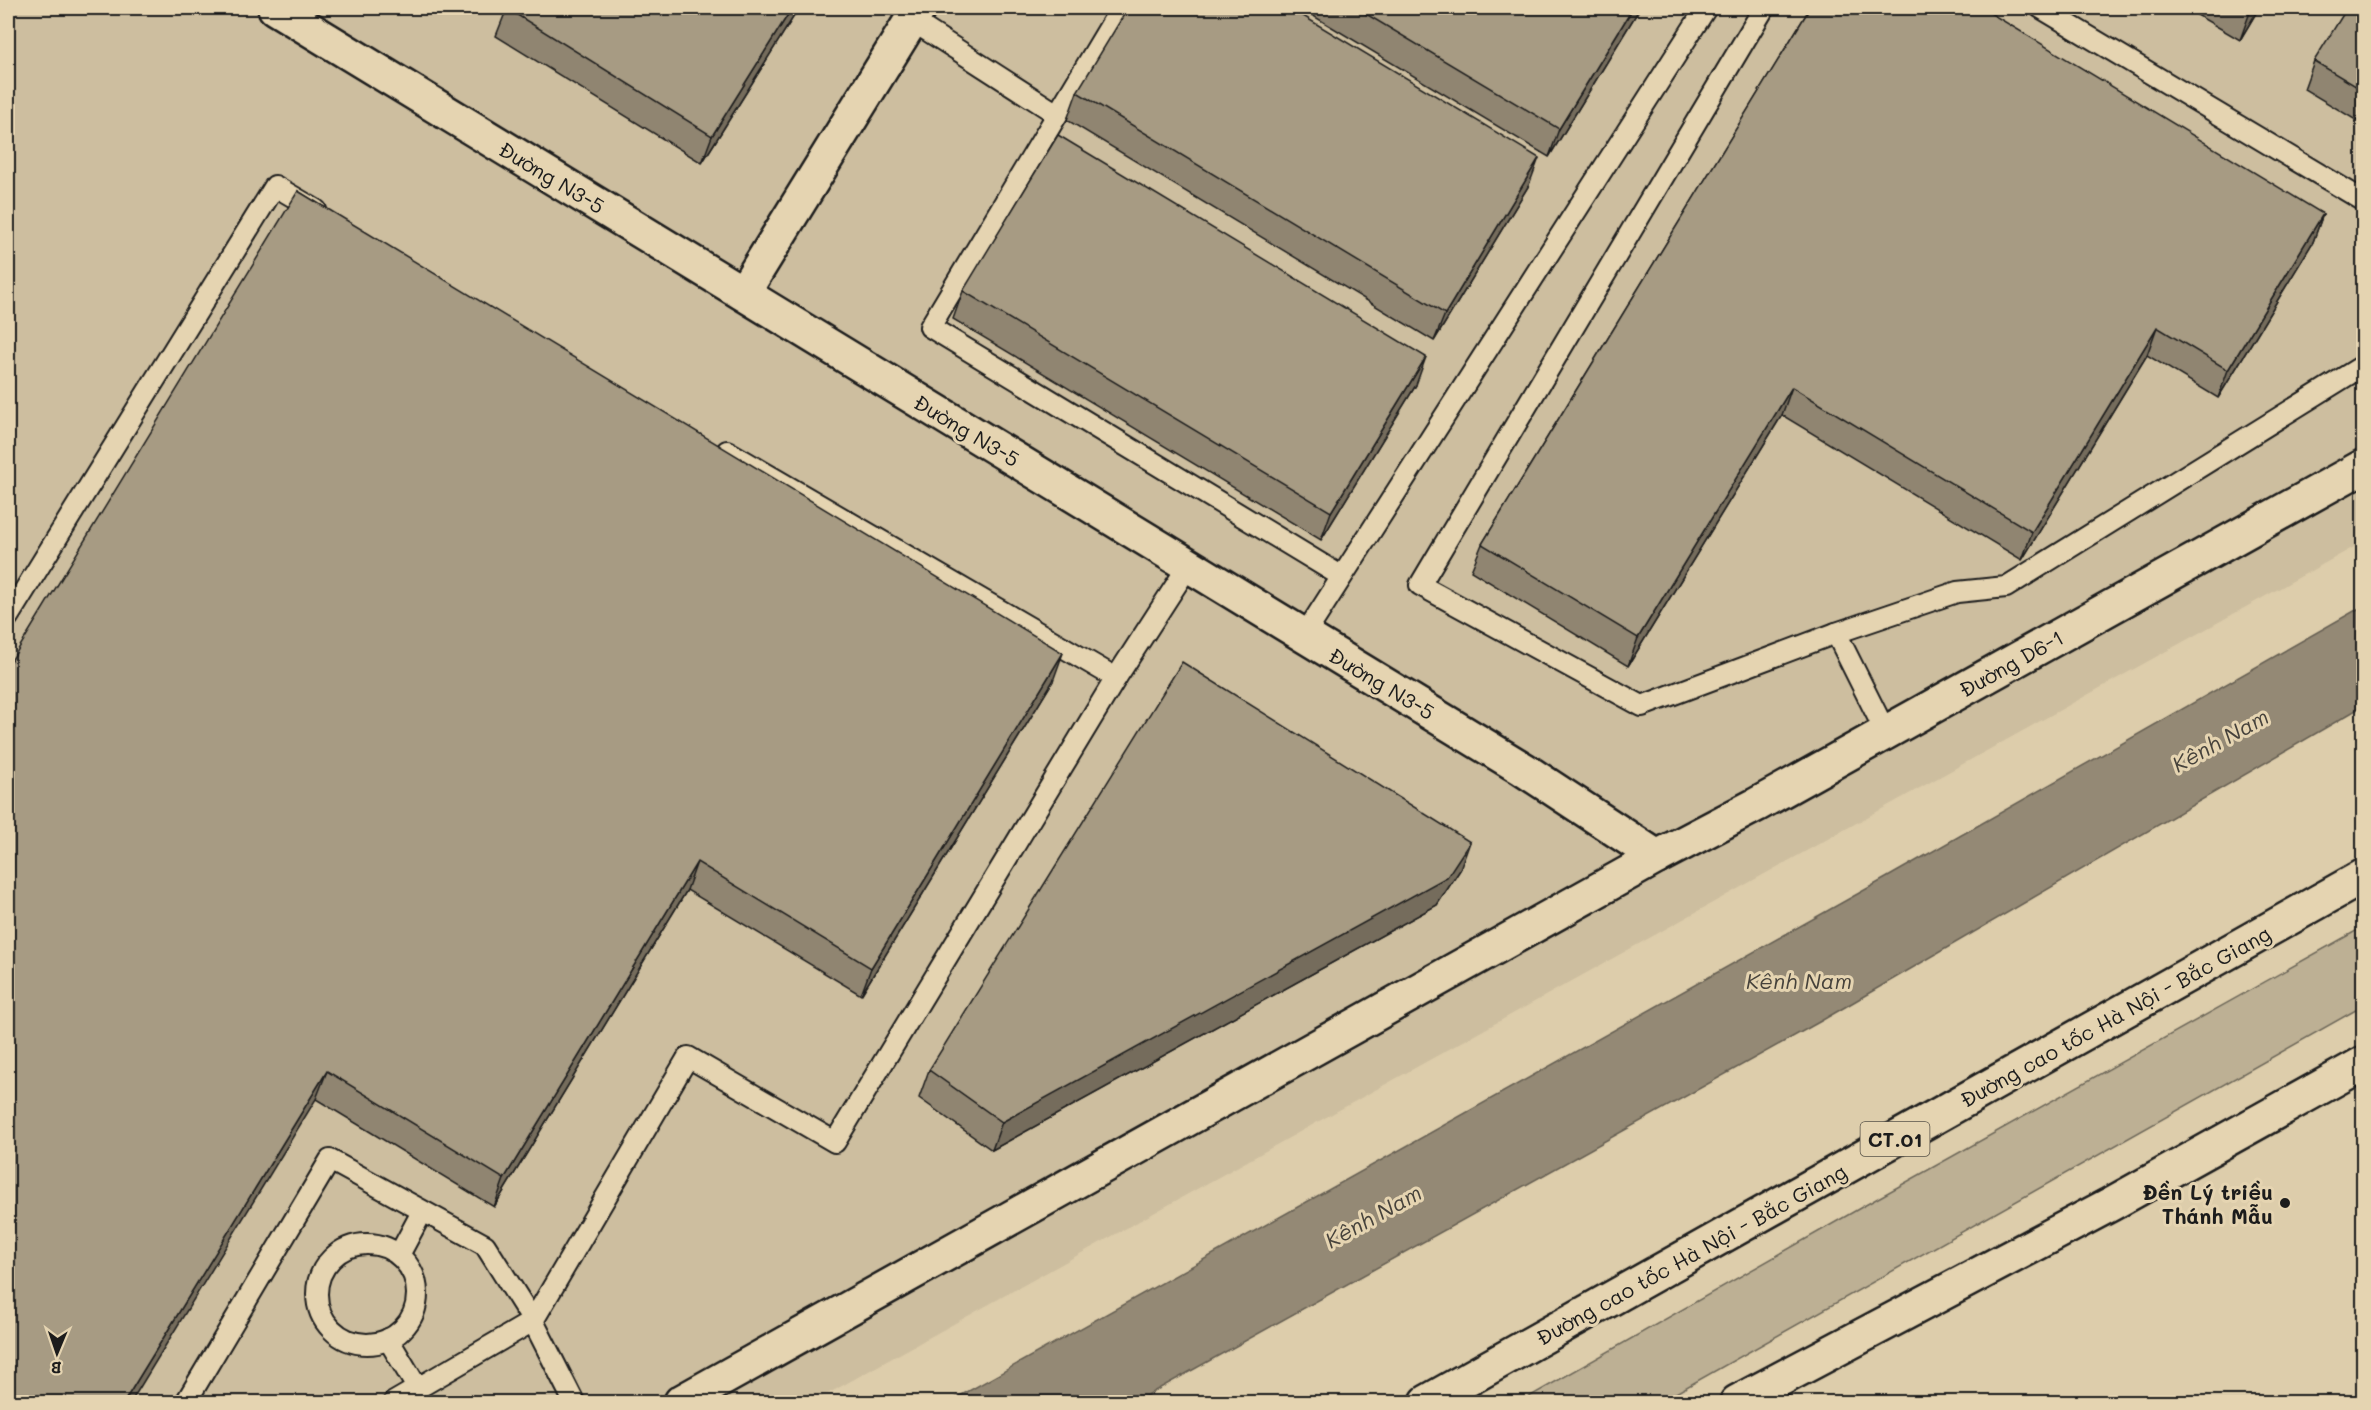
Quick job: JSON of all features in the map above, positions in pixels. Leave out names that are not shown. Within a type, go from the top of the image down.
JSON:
[{"type":"main road","name":"Đường N3-5","points":[[275,8],[1523,769],[1657,857]]},
{"type":"main road","points":[[743,293],[915,14]]},
{"type":"main road","name":"Đường D6-1","points":[[681,1402],[1657,857],[1886,733],[2364,466]]},
{"type":"main road","name":"Đường cao tốc Hà Nội - Bắc Giang","points":[[1427,1402],[2364,876]]},
{"type":"main road","points":[[1737,1402],[2111,1204],[2364,1063]]},
{"type":"main road","points":[[1753,1402],[1788,1373]]},
{"type":"lane","points":[[1121,8],[930,327],[1341,576]]},
{"type":"lane","points":[[1304,636],[1706,8]]},
{"type":"lane","points":[[1764,8],[1420,585],[1642,706],[1836,633],[1957,592],[2007,587],[2364,365]]},
{"type":"lane","points":[[2041,8],[2364,201]]},
{"type":"lane","points":[[915,14],[1058,114]]},
{"type":"lane","points":[[8,617],[275,186],[336,222]]},
{"type":"lane","points":[[706,438],[1116,678]]},
{"type":"lane","points":[[394,1402],[533,1321],[688,1057],[836,1142],[1116,678],[1189,565]]},
{"type":"lane","points":[[1836,633],[1886,733]]},
{"type":"lane","points":[[186,1402],[330,1160],[485,1245],[533,1321],[574,1402]]},
{"type":"lane","points":[[399,1255],[422,1212]]},
{"type":"lane","points":[[367,1243],[384,1247],[399,1255],[410,1268],[416,1284],[416,1301],[411,1317],[401,1331],[388,1339],[375,1344],[360,1344],[334,1333],[318,1308],[317,1287],[324,1267],[335,1254],[350,1246],[367,1243]]},
{"type":"lane","points":[[388,1339],[418,1389]]},
{"type":"shaded area","points":[[8,8],[2363,8],[2363,542],[813,1402],[8,1402]]},
{"type":"shaded area","points":[[2363,927],[2363,1006],[1660,1402],[1520,1402],[1862,1207]]},
{"type":"water","name":"Kênh Nam","points":[[2363,606],[2363,706],[1821,1021],[1135,1402],[949,1402],[1886,878]]},
{"type":"building","points":[[506,8],[792,8],[712,136]]},
{"type":"building","points":[[1128,8],[1290,8],[1539,158],[1445,314],[1077,92]]},
{"type":"building","points":[[1356,8],[1633,8],[1559,129]]},
{"type":"building","points":[[1810,8],[1982,8],[2323,214],[2228,370],[2157,327],[2032,532],[1792,387],[1638,638],[1482,544]]},
{"type":"building","points":[[2241,8],[2253,8],[2250,12]]},
{"type":"building","points":[[2347,8],[2364,8],[2364,91],[2314,61]]},
{"type":"building","points":[[1058,135],[1426,357],[1331,512],[963,291]]},
{"type":"building","points":[[298,191],[1063,653],[871,968],[697,862],[504,1179],[327,1071],[124,1402],[8,1402],[8,666]]},
{"type":"building","points":[[1182,662],[1470,842],[1447,877],[1002,1122],[929,1070]]},
{"type":"place","name":"Đền Lý triều Thánh Mẫu","points":[[2285,1203]]}]
